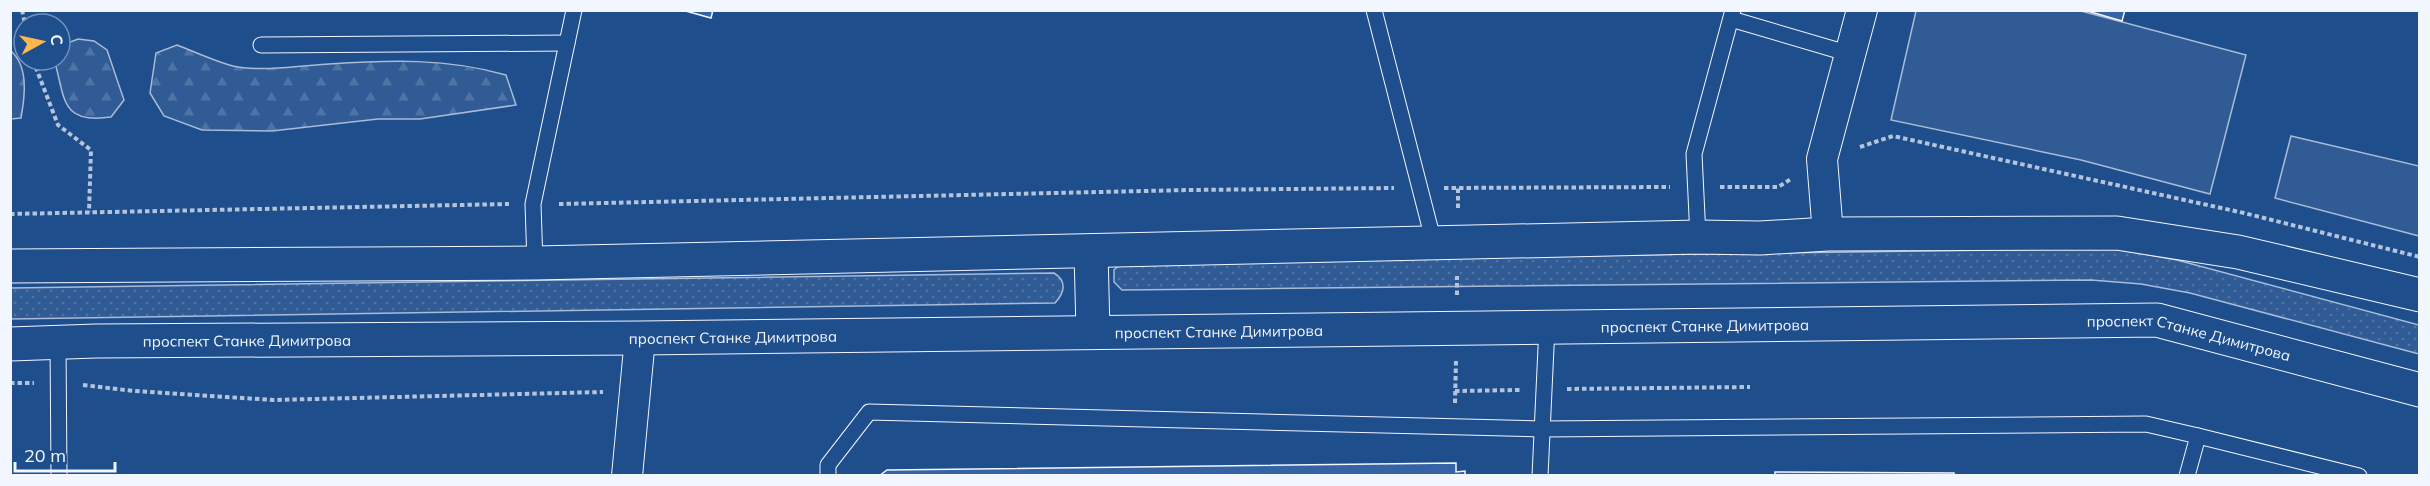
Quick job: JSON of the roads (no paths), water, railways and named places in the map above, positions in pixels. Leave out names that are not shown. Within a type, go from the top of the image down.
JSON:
[{"type":"main road","points":[[10,266],[535,263],[1698,237],[1760,238],[1828,234],[2117,233],[2238,252],[2420,295]]},
{"type":"main road","points":[[1091,251],[1093,332]]},
{"type":"main road","name":"проспект Станке Димитрова","points":[[10,344],[96,341],[640,338],[2157,320],[2420,390]]},
{"type":"street","points":[[1828,234],[1822,159],[1862,10]]},
{"type":"street","points":[[627,476],[640,338]]},
{"type":"lane","points":[[535,263],[533,204],[574,10]]},
{"type":"lane","points":[[1374,10],[1434,243]]},
{"type":"lane","points":[[1698,237],[1694,154],[1732,15],[1850,54]]},
{"type":"lane","points":[[261,45],[567,43]]},
{"type":"lane","points":[[1540,476],[1547,326]]},
{"type":"lane","points":[[58,343],[59,476]]},
{"type":"lane","points":[[828,476],[828,465],[869,412],[1542,429],[2146,424],[2359,476]]},
{"type":"lane","points":[[2187,476],[2198,436]]}]
